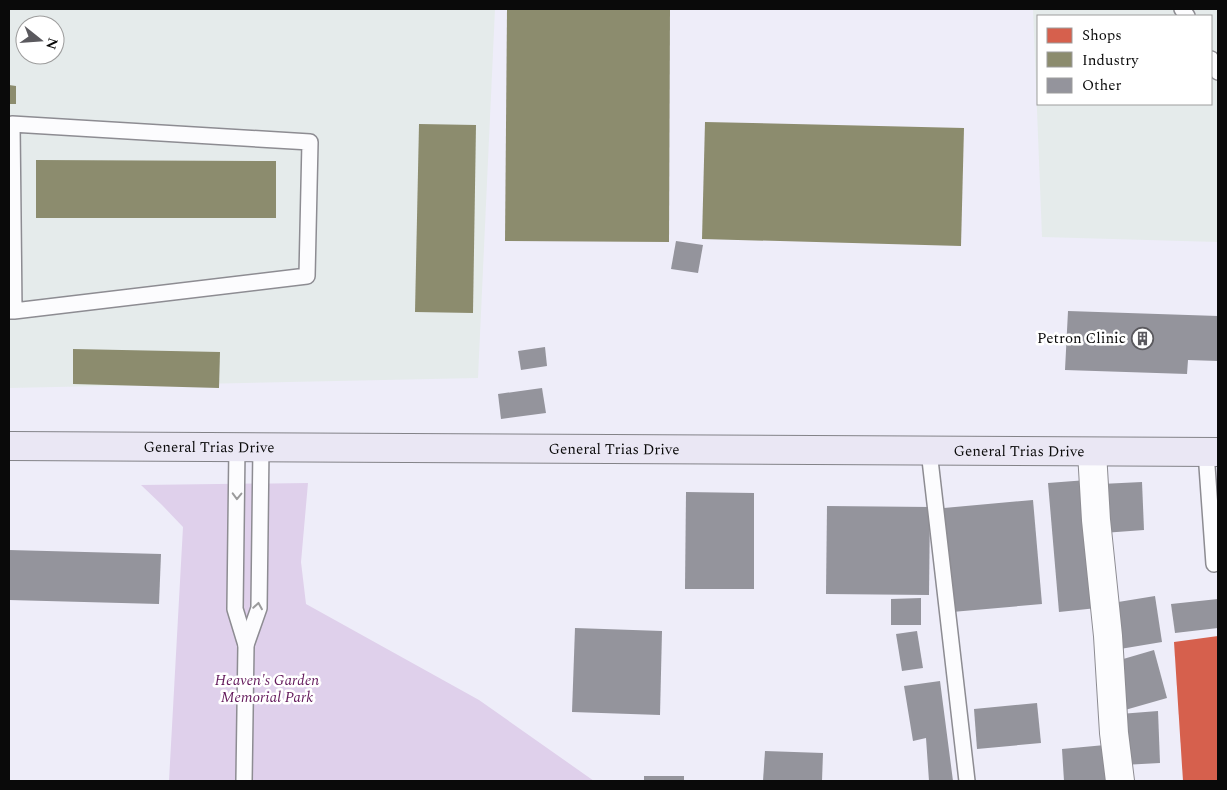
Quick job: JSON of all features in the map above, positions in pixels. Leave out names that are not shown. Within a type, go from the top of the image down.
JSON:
[{"type":"main road","name":"General Trias Drive","points":[[9,446],[1212,452]]},
{"type":"street","points":[[1092,452],[1096,520],[1108,636],[1114,733],[1120,781]]},
{"type":"lane","points":[[1212,61],[1218,72]]},
{"type":"lane","points":[[12,124],[310,142],[307,276],[11,311],[12,124]]},
{"type":"lane","points":[[246,645],[259,608],[249,447]]},
{"type":"lane","points":[[244,781],[246,645],[235,609],[249,447]]},
{"type":"lane","points":[[929,451],[968,781]]},
{"type":"lane","points":[[1212,452],[1214,564]]},
{"type":"shaded area","points":[[9,9],[495,9],[478,378],[9,388]]},
{"type":"shaded area","points":[[1033,9],[1218,9],[1218,242],[1042,237]]},
{"type":"green space","name":"Heaven's Garden Memorial Park","points":[[308,483],[301,562],[306,604],[479,700],[594,781],[169,781],[183,527],[141,485]]},
{"type":"building: Shops","points":[[1218,636],[1218,781],[1183,781],[1174,642]]},
{"type":"building: Industry","points":[[507,9],[670,9],[669,242],[505,241]]},
{"type":"building: Industry","points":[[9,85],[16,86],[16,104],[9,104]]},
{"type":"building: Industry","points":[[705,122],[964,128],[961,246],[702,239]]},
{"type":"building: Industry","points":[[419,124],[476,125],[473,313],[415,312]]},
{"type":"building: Industry","points":[[36,160],[276,161],[276,218],[36,218]]},
{"type":"building: Industry","points":[[73,349],[220,352],[219,388],[73,384]]},
{"type":"building: Other","points":[[676,241],[703,245],[698,273],[671,269]]},
{"type":"building: Other","name":"Petron Clinic","points":[[1068,311],[1218,316],[1218,361],[1188,360],[1187,374],[1065,370]]},
{"type":"building: Other","points":[[545,347],[547,366],[521,370],[518,351]]},
{"type":"building: Other","points":[[542,388],[546,413],[501,419],[498,394]]},
{"type":"building: Other","points":[[1087,480],[1097,608],[1059,612],[1048,483]]},
{"type":"building: Other","points":[[1142,482],[1144,530],[1103,533],[1101,484]]},
{"type":"building: Other","points":[[686,492],[754,493],[754,589],[685,589]]},
{"type":"building: Other","points":[[1033,500],[1042,604],[952,612],[944,508]]},
{"type":"building: Other","points":[[827,506],[930,507],[929,595],[826,594]]},
{"type":"building: Other","points":[[9,550],[161,554],[159,604],[9,600]]},
{"type":"building: Other","points":[[1155,596],[1162,642],[1120,649],[1112,603]]},
{"type":"building: Other","points":[[921,598],[921,625],[891,625],[891,599]]},
{"type":"building: Other","points":[[1218,599],[1218,628],[1175,633],[1171,604]]},
{"type":"building: Other","points":[[575,628],[662,631],[660,715],[572,712]]},
{"type":"building: Other","points":[[917,631],[923,668],[902,671],[896,634]]},
{"type":"building: Other","points":[[1154,650],[1167,698],[1125,710],[1113,662]]},
{"type":"building: Other","points":[[940,681],[953,781],[929,781],[926,738],[913,741],[904,686]]},
{"type":"building: Other","points":[[1037,703],[1041,743],[977,749],[974,709]]},
{"type":"building: Other","points":[[1158,711],[1160,763],[1123,765],[1120,714]]},
{"type":"building: Other","points":[[1105,745],[1108,781],[1064,781],[1062,749]]},
{"type":"building: Other","points":[[765,751],[823,753],[822,781],[763,781]]},
{"type":"building: Other","points":[[644,776],[684,776],[684,781],[644,781]]},
{"type":"place","name":"Petron Clinic","points":[[1142,338]]}]
